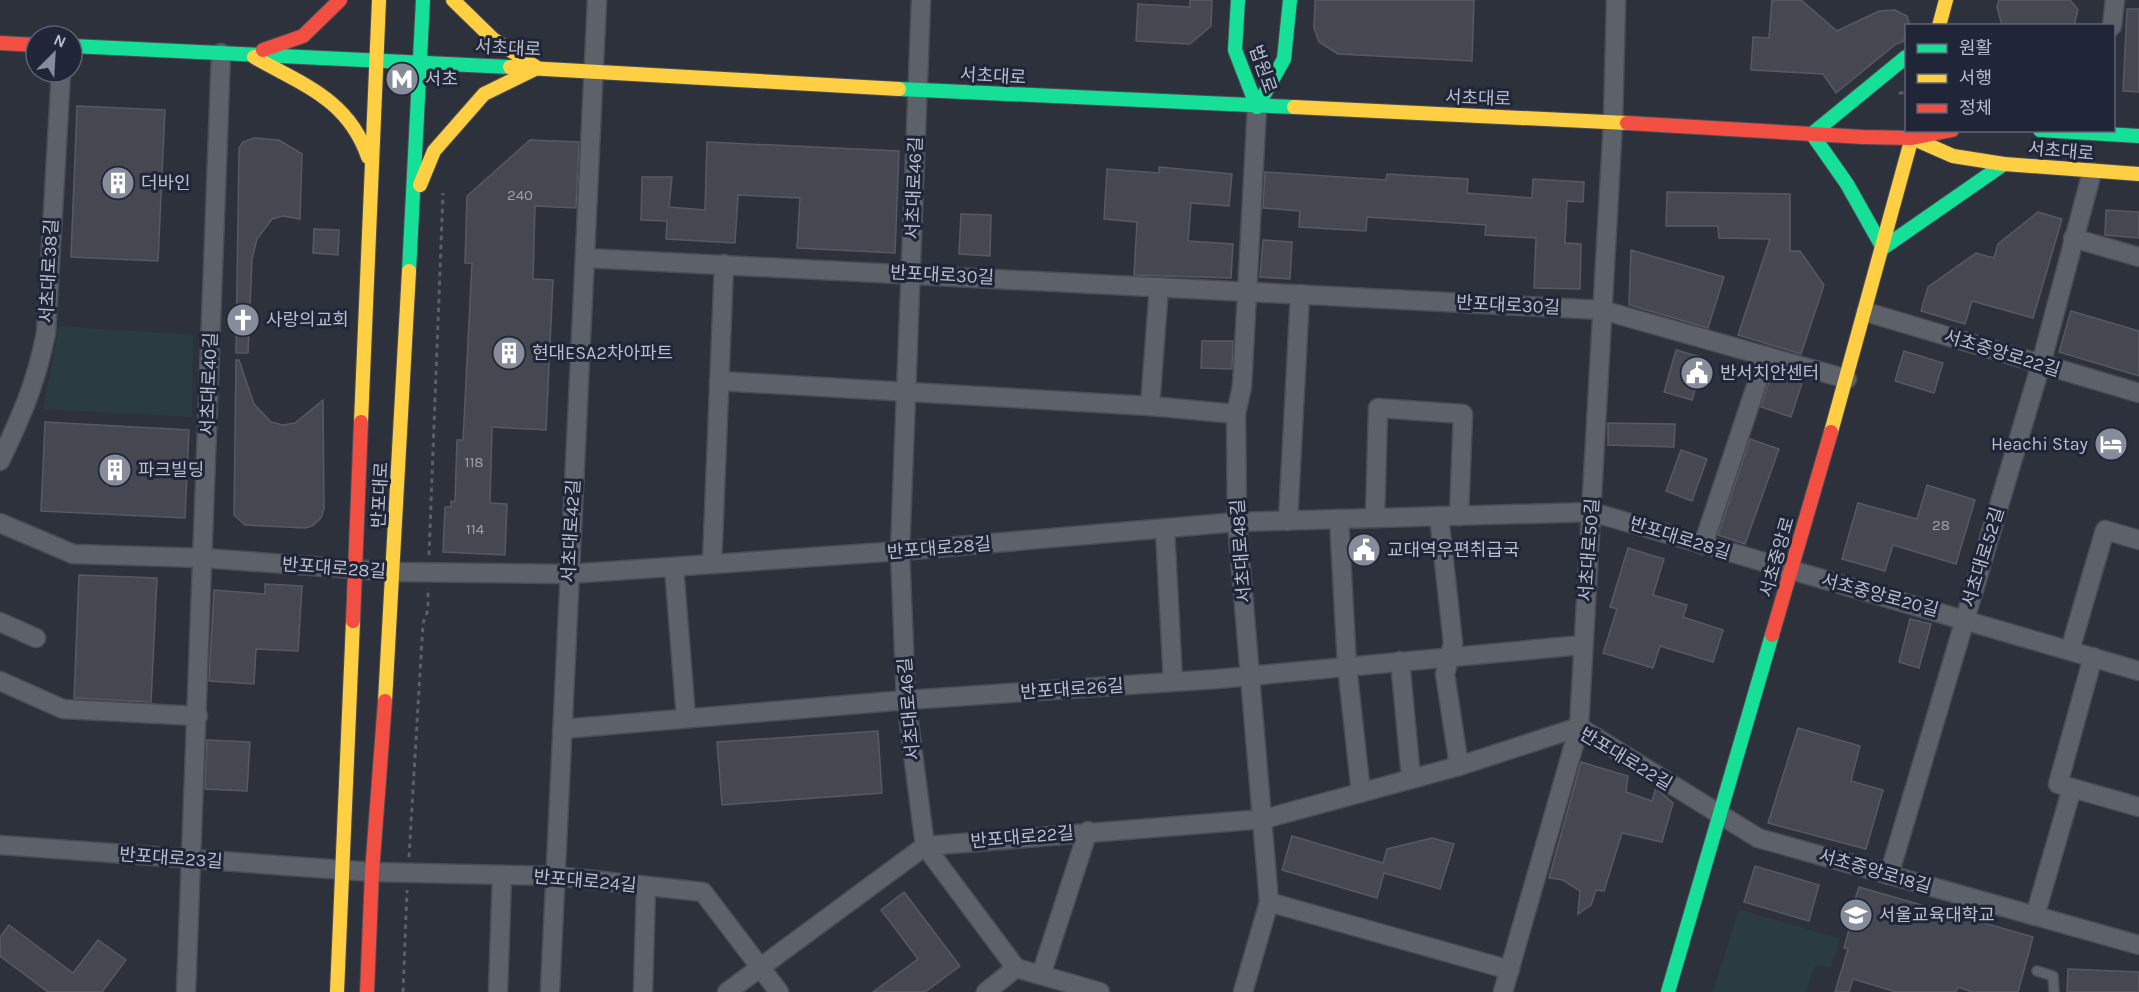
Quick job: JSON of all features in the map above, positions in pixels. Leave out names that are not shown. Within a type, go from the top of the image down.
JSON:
[{"type":"main road","points":[[250,55],[303,36],[340,0]]},
{"type":"main road","name":"반포대로","points":[[337,992],[353,570],[379,0]]},
{"type":"main road","name":"반포대로","points":[[367,992],[372,873],[394,572],[423,0]]},
{"type":"main road","points":[[453,0],[493,39],[537,68]]},
{"type":"main road","name":"법원로","points":[[1238,0],[1235,50],[1257,107]]},
{"type":"main road","name":"법원로","points":[[1257,107],[1284,59],[1290,0]]},
{"type":"main road","points":[[1940,24],[1946,0]]},
{"type":"main road","points":[[0,43],[24,44]]},
{"type":"main road","name":"서초대로","points":[[84,47],[537,68],[1257,107],[1613,122],[1812,134],[1932,132]]},
{"type":"main road","points":[[250,55],[318,92],[352,120],[364,140],[371,168]]},
{"type":"main road","points":[[1905,58],[1812,134],[1847,184],[1883,248],[2004,164]]},
{"type":"main road","points":[[413,202],[434,151],[483,94],[537,68]]},
{"type":"main road","name":"서초대로","points":[[2094,132],[2139,136]]},
{"type":"main road","name":"서초대로","points":[[1913,134],[1953,156],[2004,164],[2139,174]]},
{"type":"main road","name":"서초중앙로","points":[[1668,992],[1792,572],[1866,312],[1913,134]]},
{"type":"street","name":"서초대로42길","points":[[550,992],[568,574],[597,0]]},
{"type":"street","name":"서초대로46길","points":[[921,0],[900,551],[906,700],[926,846],[1016,968]]},
{"type":"street","name":"서초대로50길","points":[[1503,992],[1578,727],[1613,122],[1616,0]]},
{"type":"street","points":[[2112,24],[2115,0]]},
{"type":"street","name":"서초대로40길","points":[[186,992],[221,53]]},
{"type":"street","name":"서초대로38길","points":[[0,461],[27,406],[39,370],[46,333],[60,84]]},
{"type":"street","name":"서초대로48길","points":[[1243,992],[1269,902],[1264,819],[1237,522],[1236,414],[1242,386],[1257,107]]},
{"type":"street","name":"서초대로52길","points":[[1889,874],[2041,364],[2092,172]]},
{"type":"street","points":[[2073,238],[2139,257]]},
{"type":"street","name":"반포대로30길","points":[[585,258],[1602,310],[1847,379]]},
{"type":"street","points":[[712,564],[724,264]]},
{"type":"street","points":[[1150,406],[1159,287]]},
{"type":"street","points":[[1288,521],[1300,294]]},
{"type":"street","name":"서초중앙로22길","points":[[1866,312],[2139,393]]},
{"type":"street","points":[[1703,545],[1766,356]]},
{"type":"street","points":[[719,381],[1150,406],[1236,414]]},
{"type":"street","points":[[1375,518],[1378,408],[1463,414],[1459,516]]},
{"type":"street","name":"반포대로28길","points":[[0,523],[73,554],[203,558],[394,572],[568,574],[900,551],[1237,522],[1592,512],[1792,572]]},
{"type":"street","points":[[1439,516],[1453,644],[1448,657],[1446,674],[1459,766]]},
{"type":"street","points":[[1339,519],[1347,666],[1361,793]]},
{"type":"street","points":[[1165,529],[1173,682]]},
{"type":"street","points":[[2070,650],[2105,530],[2139,540]]},
{"type":"street","points":[[674,567],[686,718]]},
{"type":"street","name":"서초중앙로20길","points":[[1792,572],[1965,619],[2139,671]]},
{"type":"street","points":[[0,622],[36,638]]},
{"type":"street","name":"반포대로26길","points":[[562,729],[906,700],[1173,682],[1582,645]]},
{"type":"street","points":[[2093,657],[2058,784],[2139,807]]},
{"type":"street","points":[[1400,661],[1412,778]]},
{"type":"street","points":[[0,681],[63,709],[198,716]]},
{"type":"street","name":"반포대로22길","points":[[926,846],[1088,831],[1264,819],[1459,766],[1578,727],[1719,816]]},
{"type":"street","points":[[2035,915],[2072,788]]},
{"type":"street","name":"서초중앙로18길","points":[[1719,816],[1758,838],[2139,945]]},
{"type":"street","points":[[1041,975],[1088,831]]},
{"type":"street","name":"반포대로23길","points":[[0,845],[341,870]]},
{"type":"street","points":[[727,992],[926,846]]},
{"type":"street","name":"반포대로24길","points":[[341,870],[372,873],[556,876],[703,892],[779,992]]},
{"type":"street","points":[[498,992],[502,875]]},
{"type":"street","points":[[643,992],[646,886]]},
{"type":"street","points":[[1269,902],[1510,969]]},
{"type":"street","points":[[986,992],[1016,968],[1100,992]]},
{"type":"lane","points":[[2037,971],[2053,976],[2054,992]]},
{"type":"path","points":[[403,992],[423,623],[428,610],[443,194],[446,184]]},
{"type":"shaded area","points":[[59,326],[193,335],[192,417],[43,409]]},
{"type":"shaded area","points":[[1739,909],[1840,939],[1831,967],[1814,966],[1806,992],[1713,992]]},
{"type":"building","points":[[1190,0],[1212,0],[1211,26],[1190,44],[1136,41],[1138,4],[1190,7]]},
{"type":"building","points":[[1315,0],[1474,0],[1472,61],[1338,54],[1319,42],[1314,28]]},
{"type":"building","points":[[1772,0],[1801,0],[1837,31],[1879,11],[1895,10],[1907,16],[1909,24],[1905,24],[1904,41],[1896,44],[1836,93],[1823,74],[1751,70],[1753,37],[1769,38]]},
{"type":"building","points":[[1999,0],[2070,0],[2078,10],[2074,24],[2001,24],[1997,7]]},
{"type":"building","points":[[2127,9],[2139,9],[2139,92],[2123,91]]},
{"type":"building","name":"더바인","points":[[77,106],[165,110],[158,261],[71,257]]},
{"type":"building","points":[[254,138],[279,140],[302,154],[300,219],[283,216],[272,219],[257,239],[252,259],[248,353],[236,353],[239,148],[243,142]]},
{"type":"building","points":[[530,140],[579,142],[576,208],[535,206],[533,279],[553,280],[546,430],[492,427],[490,503],[507,504],[505,555],[443,552],[445,507],[451,507],[451,501],[455,502],[457,440],[463,440],[472,263],[465,263],[467,196]]},
{"type":"building","points":[[707,142],[899,151],[895,253],[797,248],[800,198],[738,195],[735,243],[666,239],[667,221],[641,220],[642,177],[672,177],[669,207],[705,210]]},
{"type":"building","points":[[1159,167],[1232,174],[1229,206],[1191,203],[1188,241],[1233,244],[1231,278],[1134,275],[1137,222],[1104,219],[1107,169],[1159,173]]},
{"type":"building","points":[[1265,172],[1386,180],[1387,174],[1468,179],[1467,193],[1532,198],[1533,179],[1584,182],[1583,202],[1567,201],[1565,243],[1581,244],[1580,289],[1534,288],[1536,238],[1485,235],[1486,225],[1367,217],[1366,231],[1299,227],[1300,211],[1263,208]]},
{"type":"building","points":[[1667,192],[1790,194],[1790,251],[1800,251],[1824,285],[1801,354],[1738,335],[1770,239],[1719,238],[1718,226],[1666,226]]},
{"type":"building","points":[[2106,210],[2139,212],[2139,238],[2105,235]]},
{"type":"building","points":[[2038,212],[2062,219],[2033,318],[1972,301],[1965,324],[1921,311],[1928,287],[1976,253],[1994,258],[1998,244]]},
{"type":"building","points":[[961,214],[991,215],[990,256],[959,254]]},
{"type":"building","points":[[314,229],[339,230],[338,255],[313,253]]},
{"type":"building","points":[[1263,240],[1292,242],[1290,279],[1260,277]]},
{"type":"building","points":[[1631,250],[1724,277],[1708,328],[1629,305]]},
{"type":"building","points":[[2071,311],[2139,331],[2139,376],[2059,352]]},
{"type":"building","points":[[1202,341],[1233,341],[1232,369],[1201,368]]},
{"type":"building","points":[[1676,350],[1704,358],[1692,400],[1664,392]]},
{"type":"building","points":[[1904,351],[1943,363],[1934,393],[1895,381]]},
{"type":"building","points":[[236,360],[239,360],[254,404],[271,422],[283,425],[295,423],[323,400],[324,509],[321,518],[312,526],[305,528],[245,525],[234,515]]},
{"type":"building","points":[[1773,370],[1794,376],[1793,380],[1802,383],[1791,417],[1761,407]]},
{"type":"building","name":"파크빌딩","points":[[45,422],[189,430],[185,518],[41,511]]},
{"type":"building","points":[[1608,423],[1675,424],[1674,447],[1608,445]]},
{"type":"building","points":[[1750,439],[1779,449],[1745,544],[1718,535]]},
{"type":"building","points":[[1681,450],[1707,459],[1692,501],[1666,491]]},
{"type":"building","points":[[1927,485],[1975,500],[1956,564],[1893,545],[1885,571],[1842,559],[1858,503],[1917,519]]},
{"type":"building","points":[[1628,548],[1664,559],[1653,595],[1687,605],[1683,617],[1723,630],[1713,662],[1660,646],[1653,668],[1603,653],[1617,609],[1610,607]]},
{"type":"building","points":[[79,575],[157,578],[151,702],[74,698]]},
{"type":"building","points":[[265,584],[302,586],[298,651],[256,649],[254,684],[209,681],[214,590],[265,594]]},
{"type":"building","points":[[1910,619],[1931,624],[1919,668],[1899,662]]},
{"type":"building","points":[[1798,728],[1860,746],[1851,781],[1883,790],[1866,849],[1768,823]]},
{"type":"building","points":[[878,731],[882,793],[722,805],[717,742]]},
{"type":"building","points":[[207,740],[250,742],[247,791],[205,789]]},
{"type":"building","points":[[1581,762],[1628,776],[1626,792],[1652,801],[1656,788],[1673,803],[1662,842],[1622,833],[1604,891],[1596,890],[1591,905],[1578,914],[1580,891],[1563,880],[1549,878]]},
{"type":"building","points":[[1292,836],[1383,863],[1387,849],[1432,838],[1454,844],[1440,889],[1384,873],[1377,898],[1282,870]]},
{"type":"building","points":[[1755,866],[1819,885],[1809,921],[1744,902]]},
{"type":"building","points":[[1859,887],[2033,937],[2018,992],[1972,992],[1958,987],[1956,992],[1896,992],[1853,979],[1849,992],[1835,992],[1848,949],[1844,948],[1851,922],[1848,921]]},
{"type":"building","points":[[904,892],[960,966],[925,992],[873,992],[918,959],[881,910]]},
{"type":"building","points":[[9,925],[73,973],[98,940],[126,960],[102,992],[48,992],[0,956],[0,937]]},
{"type":"building","points":[[2068,969],[2139,972],[2139,992],[2067,992]]},
{"type":"traffic: fast","points":[[409,271],[423,0]]},
{"type":"traffic: fast","points":[[1238,0],[1235,50],[1257,107]]},
{"type":"traffic: fast","points":[[1257,107],[1284,59],[1290,0]]},
{"type":"traffic: fast","points":[[84,47],[510,67]]},
{"type":"traffic: fast","points":[[1905,58],[1812,134],[1847,184],[1883,248],[2004,164]]},
{"type":"traffic: fast","points":[[899,89],[1294,107]]},
{"type":"traffic: fast","points":[[2073,132],[2139,136]]},
{"type":"traffic: fast","points":[[1668,992],[1772,635]]},
{"type":"traffic: slow","points":[[361,422],[379,0]]},
{"type":"traffic: slow","points":[[453,0],[493,39],[536,67]]},
{"type":"traffic: slow","points":[[1940,24],[1946,0]]},
{"type":"traffic: slow","points":[[254,57],[306,86],[336,107],[349,121],[368,157]]},
{"type":"traffic: slow","points":[[510,67],[899,89]]},
{"type":"traffic: slow","points":[[420,185],[434,151],[484,94],[533,70]]},
{"type":"traffic: slow","points":[[1294,107],[1627,123]]},
{"type":"traffic: slow","points":[[1831,432],[1913,132]]},
{"type":"traffic: slow","points":[[1912,138],[1953,156],[2004,164],[2139,174]]},
{"type":"traffic: slow","points":[[385,701],[409,271]]},
{"type":"traffic: slow","points":[[337,992],[353,621]]},
{"type":"traffic: jam","points":[[263,50],[303,36],[340,0]]},
{"type":"traffic: jam","points":[[0,43],[24,44]]},
{"type":"traffic: jam","points":[[1627,123],[1863,137],[1912,138],[1942,132]]},
{"type":"traffic: jam","points":[[353,621],[361,422]]},
{"type":"traffic: jam","points":[[1772,635],[1831,432]]},
{"type":"traffic: jam","points":[[367,992],[372,872],[385,701]]},
{"type":"place","name":"서초","points":[[402,79]]},
{"type":"place","name":"더바인","points":[[118,183]]},
{"type":"place","name":"사랑의교회","points":[[243,320]]},
{"type":"place","name":"현대ESA2차아파트","points":[[509,353]]},
{"type":"place","name":"반서치안센터","points":[[1697,373]]},
{"type":"place","name":"Heachi Stay","points":[[2111,444]]},
{"type":"place","name":"파크빌딩","points":[[115,470]]},
{"type":"place","name":"교대역우편취급국","points":[[1364,550]]},
{"type":"place","name":"서울교육대학교","points":[[1856,915]]}]
